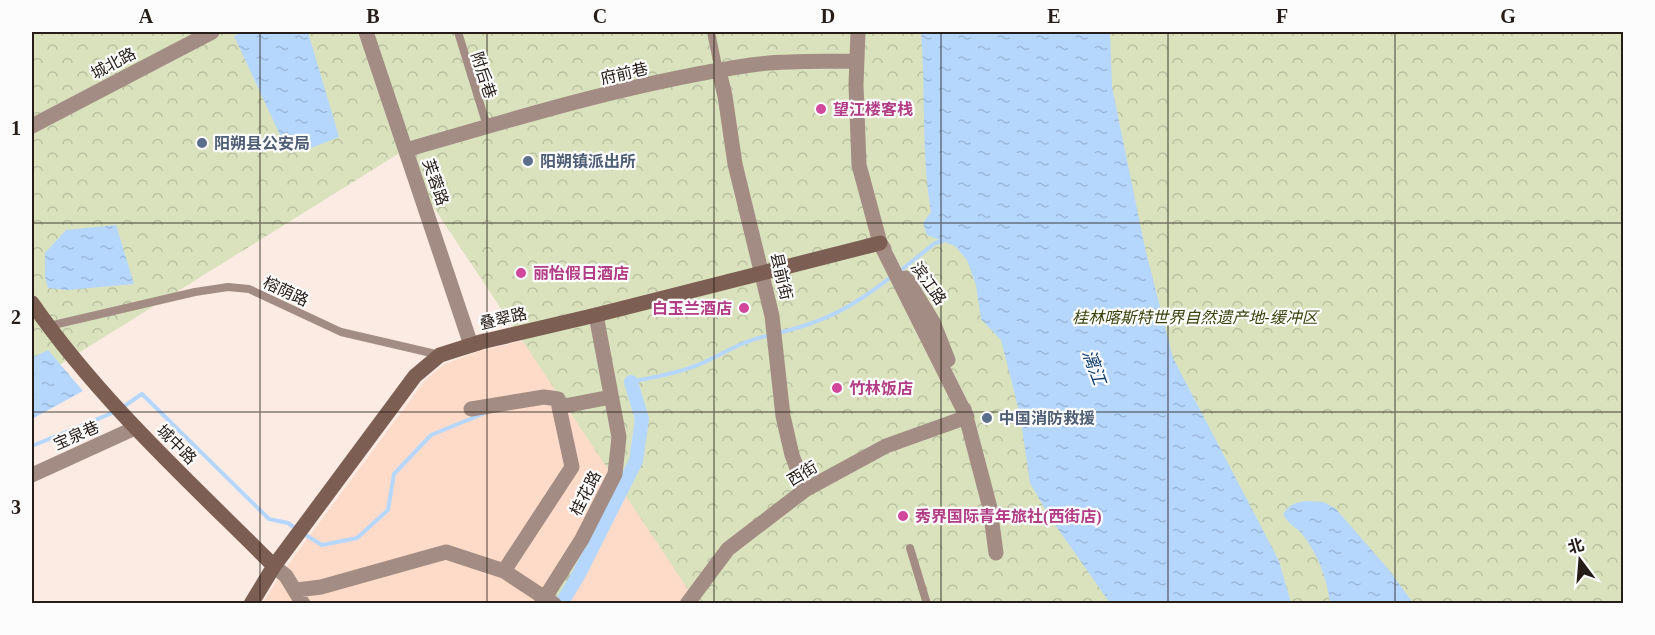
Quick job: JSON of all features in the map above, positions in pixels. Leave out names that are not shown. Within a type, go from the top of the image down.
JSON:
[{"type":"street","name":"城北路","points":[[32,126],[212,32]]},
{"type":"street","name":"芙蓉路","points":[[366,32],[471,345]]},
{"type":"street","points":[[366,32],[471,345],[880,243],[967,417]]},
{"type":"street","name":"滨江路","points":[[858,32],[856,61],[859,165],[880,243],[922,302],[933,322],[967,417],[990,507],[996,553]]},
{"type":"street","name":"府前巷","points":[[406,150],[486,126],[608,95],[719,71],[775,63],[856,61]]},
{"type":"street","name":"县前街","points":[[719,71],[735,164],[772,316],[783,416],[792,455],[805,490]]},
{"type":"street","name":"叠翠路","points":[[251,603],[274,566],[415,376],[440,355],[471,345],[880,243]]},
{"type":"street","name":"城中路","points":[[32,303],[48,327],[131,424],[286,576],[300,597]]},
{"type":"street","name":"桂花路","points":[[547,601],[615,474],[619,437],[597,315]]},
{"type":"street","points":[[559,407],[611,394]]},
{"type":"street","points":[[471,409],[544,397],[558,399],[572,467],[504,570]]},
{"type":"street","name":"西街","points":[[687,603],[728,549],[805,490],[886,446],[967,417]]},
{"type":"street","name":"宝泉巷","points":[[32,475],[131,424]]},
{"type":"street","points":[[300,597],[321,587],[446,552],[504,570],[547,601]]},
{"type":"lane","name":"附后巷","points":[[458,32],[486,126]]},
{"type":"lane","points":[[711,32],[719,71]]},
{"type":"lane","name":"榕荫路","points":[[48,327],[195,292],[228,287],[249,289],[341,332],[440,355]]},
{"type":"lane","points":[[910,548],[927,603]]},
{"type":"shaded area","points":[[619,319],[935,603],[262,604],[279,577],[425,380],[445,364],[479,351]]},
{"type":"green space","name":"桂林喀斯特世界自然遗产地-缓冲区","points":[[32,32],[1623,32],[1623,603],[697,603],[398,154],[32,382]]},
{"type":"green space","points":[[612,495],[580,565],[570,603],[528,604],[552,594]]},
{"type":"water","points":[[243,32],[308,32],[339,137],[311,148],[304,145],[287,150],[234,36]]},
{"type":"water","name":"漓江","points":[[921,32],[1110,32],[1112,87],[1145,248],[1173,358],[1279,561],[1291,603],[1110,603],[1051,519],[1030,483],[1020,415],[1001,340],[981,319],[976,285],[967,260],[955,246],[927,235],[923,223],[931,212],[926,167]]},
{"type":"water","points":[[116,225],[134,284],[67,290],[48,288],[45,277],[45,253],[66,230]]},
{"type":"water","points":[[48,350],[83,391],[32,419],[32,358]]},
{"type":"water","points":[[1308,501],[1323,502],[1335,508],[1389,570],[1413,603],[1330,603],[1327,585],[1313,550],[1283,514],[1294,504]]},
{"type":"waterway","points":[[900,271],[935,243],[943,241]]},
{"type":"waterway","points":[[778,333],[810,324],[838,312],[891,277]]},
{"type":"waterway","points":[[631,382],[692,367],[747,342],[771,335]]},
{"type":"waterway","points":[[561,604],[579,574],[636,461],[642,419],[631,382]]},
{"type":"waterway","points":[[123,407],[142,394],[269,519],[288,523],[298,530]]},
{"type":"waterway","points":[[32,446],[117,411]]},
{"type":"waterway","points":[[304,534],[322,545],[357,538],[388,510],[394,474],[431,435],[485,413]]},
{"type":"place","name":"望江楼客栈","points":[[821,109]]},
{"type":"place","name":"阳朔县公安局","points":[[202,143]]},
{"type":"place","name":"阳朔镇派出所","points":[[528,161]]},
{"type":"place","name":"丽怡假日酒店","points":[[521,273]]},
{"type":"place","name":"白玉兰酒店","points":[[744,308]]},
{"type":"place","name":"竹林饭店","points":[[837,388]]},
{"type":"place","name":"中国消防救援","points":[[987,418]]},
{"type":"place","name":"秀界国际青年旅社(西街店)","points":[[903,516]]}]
